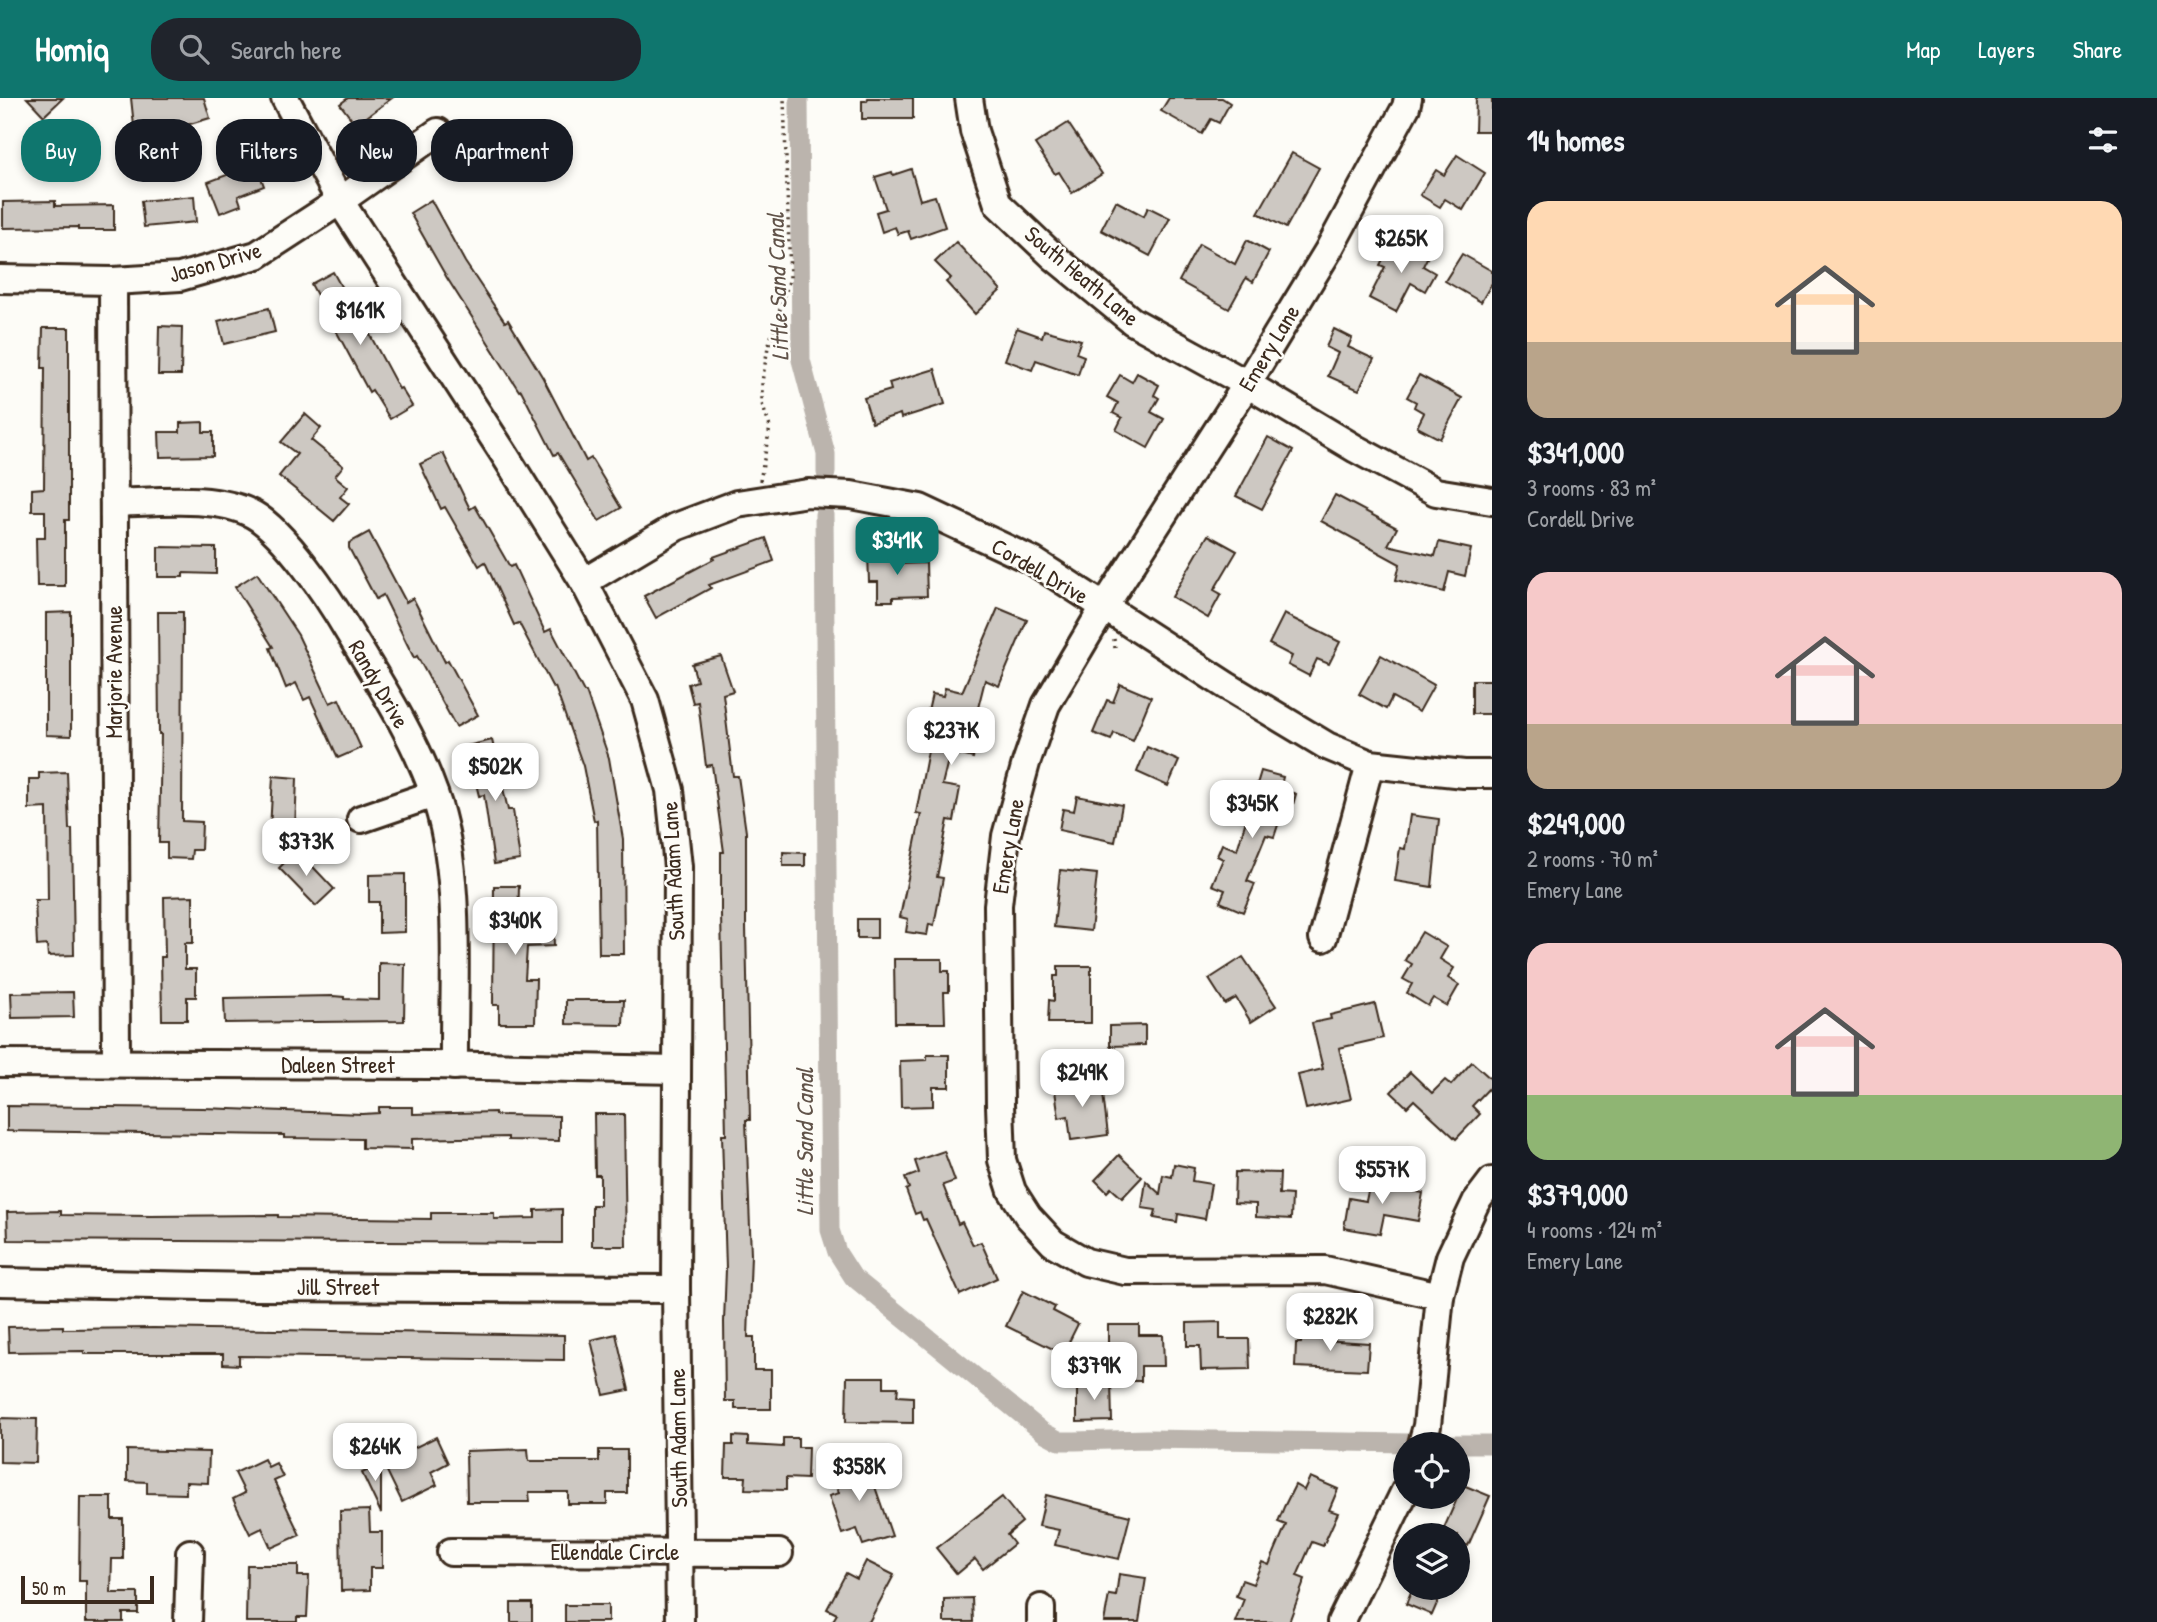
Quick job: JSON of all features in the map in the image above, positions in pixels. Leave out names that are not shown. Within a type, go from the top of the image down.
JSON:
[{"type":"street","name":"South Adam Lane","points":[[285,98],[340,201],[584,582],[645,699],[670,790],[678,867],[676,1289],[680,1622]]},
{"type":"street","name":"South Heath Lane","points":[[969,98],[974,131],[998,204],[1054,257],[1132,321],[1436,492],[1466,499],[1492,501]]},
{"type":"street","name":"Emery Lane","points":[[1408,98],[1406,107],[1328,251],[1247,384],[1104,607],[1046,705],[1026,763],[1006,836],[998,905],[1000,1105],[1002,1160],[1012,1191],[1028,1216],[1053,1243],[1086,1262],[1125,1271],[1325,1270],[1440,1296]]},
{"type":"street","name":"Jason Drive","points":[[0,279],[113,281],[180,277],[257,255],[431,137]]},
{"type":"street","name":"Marjorie Avenue","points":[[113,281],[116,1063]]},
{"type":"street","name":"Cordell Drive","points":[[584,582],[676,527],[737,504],[808,493],[851,495],[920,508],[1033,561],[1227,687],[1327,746],[1370,764],[1464,774],[1492,774]]},
{"type":"street","name":"Randy Drive","points":[[114,503],[225,504],[254,515],[276,533],[332,605],[403,722],[434,794],[447,842],[453,910],[454,1066]]},
{"type":"street","points":[[1323,938],[1370,764]]},
{"type":"street","points":[[361,819],[434,794]]},
{"type":"street","name":"Daleen Street","points":[[0,1063],[677,1070]]},
{"type":"street","points":[[1425,1432],[1440,1296],[1450,1257],[1476,1202],[1492,1181]]},
{"type":"street","name":"Jill Street","points":[[0,1282],[269,1287],[676,1289]]},
{"type":"street","points":[[1341,1622],[1396,1509]]},
{"type":"street","name":"Ellendale Circle","points":[[451,1552],[779,1553]]},
{"type":"street","points":[[188,1622],[190,1553]]},
{"type":"path","points":[[761,500],[760,472],[770,427],[762,404],[762,383],[768,347],[790,278],[784,98]]},
{"type":"path","points":[[1113,637],[1115,648]]},
{"type":"building","points":[[27,98],[63,98],[44,116]]},
{"type":"building","points":[[131,98],[204,98],[210,118],[202,120],[133,119]]},
{"type":"building","points":[[348,98],[392,98],[364,119],[351,119],[340,104]]},
{"type":"building","points":[[868,98],[913,98],[913,119],[862,119],[862,101],[867,101]]},
{"type":"building","points":[[1169,98],[1222,98],[1230,103],[1219,123],[1211,119],[1202,134],[1161,111]]},
{"type":"building","points":[[1476,98],[1492,98],[1492,131],[1475,131]]},
{"type":"building","points":[[1068,123],[1102,174],[1072,193],[1059,172],[1055,174],[1035,144]]},
{"type":"building","points":[[1292,153],[1319,168],[1286,228],[1258,213]]},
{"type":"building","points":[[1457,155],[1485,173],[1463,210],[1445,199],[1440,207],[1420,195],[1436,170],[1444,175]]},
{"type":"building","points":[[911,169],[920,200],[935,196],[945,227],[911,239],[908,231],[898,234],[895,227],[882,232],[876,212],[886,209],[875,177]]},
{"type":"building","points":[[216,179],[216,182],[263,182],[264,186],[238,196],[241,205],[220,213],[208,182]]},
{"type":"building","points":[[194,196],[196,222],[144,227],[141,201]]},
{"type":"building","points":[[431,200],[465,262],[505,322],[508,320],[543,378],[586,461],[591,458],[621,508],[599,521],[558,453],[554,455],[521,390],[519,391],[447,278],[410,213]]},
{"type":"building","points":[[55,201],[55,206],[114,205],[114,230],[78,230],[78,227],[3,228],[3,202]]},
{"type":"building","points":[[1116,201],[1144,216],[1148,207],[1170,218],[1150,256],[1101,230]]},
{"type":"building","points":[[1394,238],[1428,256],[1423,266],[1435,273],[1425,291],[1411,283],[1396,312],[1369,298],[1385,267],[1380,265]]},
{"type":"building","points":[[1247,240],[1269,252],[1253,282],[1246,278],[1229,309],[1179,281],[1199,244],[1235,264]]},
{"type":"building","points":[[956,242],[1001,290],[975,314],[946,282],[951,278],[935,262]]},
{"type":"building","points":[[1462,254],[1492,271],[1492,283],[1481,302],[1445,281]]},
{"type":"building","points":[[333,272],[354,310],[352,311],[366,334],[369,333],[399,389],[401,388],[412,406],[390,419],[372,390],[369,392],[311,284]]},
{"type":"building","points":[[269,308],[275,332],[224,344],[218,321]]},
{"type":"building","points":[[159,326],[182,327],[181,375],[158,375]]},
{"type":"building","points":[[43,328],[69,328],[69,520],[65,520],[65,586],[37,586],[36,538],[45,538],[45,511],[32,511],[32,489],[44,488]]},
{"type":"building","points":[[1017,328],[1042,337],[1044,330],[1081,340],[1076,353],[1084,356],[1078,375],[1036,360],[1032,370],[1005,360]]},
{"type":"building","points":[[1334,329],[1352,338],[1348,347],[1374,359],[1359,390],[1328,376],[1338,353],[1326,347]]},
{"type":"building","points":[[935,369],[945,404],[901,418],[900,414],[872,423],[864,398],[891,390],[889,383]]},
{"type":"building","points":[[1137,373],[1159,385],[1154,395],[1159,398],[1151,412],[1164,419],[1148,448],[1116,430],[1122,418],[1113,413],[1118,403],[1107,397],[1120,375],[1132,382]]},
{"type":"building","points":[[1419,375],[1462,398],[1440,439],[1417,427],[1424,413],[1414,407],[1416,402],[1407,397]]},
{"type":"building","points":[[305,414],[321,428],[311,440],[343,466],[335,476],[348,487],[340,497],[349,504],[334,521],[279,476],[297,454],[281,442]]},
{"type":"building","points":[[203,422],[203,432],[213,432],[213,456],[160,457],[159,432],[180,432],[180,423]]},
{"type":"building","points":[[1268,437],[1293,451],[1262,509],[1236,496]]},
{"type":"building","points":[[443,453],[470,509],[475,506],[510,567],[514,565],[545,632],[551,629],[586,692],[609,758],[623,839],[624,954],[599,954],[597,820],[594,821],[583,766],[555,687],[553,688],[519,623],[514,625],[485,562],[479,566],[445,507],[441,509],[420,464]]},
{"type":"building","points":[[1335,495],[1397,528],[1388,545],[1435,556],[1439,542],[1471,549],[1465,576],[1449,572],[1444,592],[1396,580],[1400,564],[1321,521]]},
{"type":"building","points":[[369,532],[406,602],[413,598],[445,662],[448,660],[478,715],[456,727],[417,656],[414,658],[383,595],[376,599],[349,548],[349,543]]},
{"type":"building","points":[[1208,535],[1237,551],[1214,590],[1221,594],[1208,618],[1172,597]]},
{"type":"building","points":[[766,538],[774,561],[709,585],[711,588],[656,618],[644,596],[714,559],[713,557]]},
{"type":"building","points":[[158,547],[216,548],[216,574],[183,573],[183,577],[158,577]]},
{"type":"building","points":[[868,553],[899,553],[900,564],[926,563],[927,596],[893,597],[893,601],[878,601],[878,582],[869,582]]},
{"type":"building","points":[[257,573],[298,635],[330,703],[339,699],[361,748],[338,758],[310,697],[304,700],[296,683],[286,688],[270,648],[273,647],[235,587]]},
{"type":"building","points":[[998,608],[1027,620],[999,686],[985,680],[972,732],[979,734],[973,758],[950,752],[942,785],[960,788],[954,821],[948,820],[937,877],[943,878],[934,925],[929,924],[927,935],[906,932],[908,919],[900,917],[921,814],[916,813],[931,735],[923,733],[932,694],[943,696],[945,688],[962,692]]},
{"type":"building","points":[[71,612],[71,736],[46,735],[46,613]]},
{"type":"building","points":[[158,612],[183,612],[182,821],[202,822],[201,850],[192,850],[191,859],[167,858],[167,843],[159,843],[161,734]]},
{"type":"building","points":[[1284,614],[1340,642],[1329,664],[1317,659],[1309,676],[1288,665],[1292,656],[1269,644]]},
{"type":"building","points":[[1381,655],[1434,685],[1419,712],[1392,697],[1386,709],[1359,694]]},
{"type":"building","points":[[721,656],[733,691],[723,694],[733,776],[738,776],[746,832],[750,1120],[746,1120],[751,1255],[748,1337],[754,1337],[754,1370],[771,1370],[771,1409],[735,1409],[735,1401],[725,1401],[726,1269],[722,1135],[726,1135],[721,915],[721,852],[724,852],[712,765],[706,766],[698,702],[693,703],[688,684],[697,681],[692,664]]},
{"type":"building","points":[[1472,680],[1492,680],[1492,714],[1472,714]]},
{"type":"building","points":[[1120,684],[1151,697],[1133,741],[1114,733],[1111,740],[1093,733],[1107,700],[1113,702]]},
{"type":"building","points":[[492,740],[508,810],[513,810],[520,860],[494,864],[484,795],[479,796],[467,746]]},
{"type":"building","points":[[1147,747],[1179,761],[1168,786],[1137,772]]},
{"type":"building","points":[[1261,771],[1283,777],[1280,789],[1296,794],[1290,815],[1282,813],[1274,837],[1266,835],[1247,881],[1255,884],[1243,912],[1220,902],[1225,890],[1212,885],[1223,859],[1217,856],[1222,844],[1237,850]]},
{"type":"building","points":[[67,772],[69,829],[72,829],[74,955],[48,956],[47,945],[37,946],[35,900],[48,900],[47,808],[29,809],[29,779],[39,779],[39,773]]},
{"type":"building","points":[[273,776],[297,778],[295,830],[270,829]]},
{"type":"building","points":[[1077,796],[1122,805],[1115,842],[1059,830],[1063,809],[1074,811]]},
{"type":"building","points":[[1410,815],[1439,819],[1432,887],[1395,881],[1400,848],[1405,849]]},
{"type":"building","points":[[297,850],[334,889],[316,906],[279,868]]},
{"type":"building","points":[[783,852],[805,853],[805,866],[783,866]]},
{"type":"building","points":[[1060,870],[1097,874],[1091,931],[1054,927]]},
{"type":"building","points":[[405,874],[405,932],[379,933],[379,902],[369,902],[369,875]]},
{"type":"building","points":[[494,886],[519,886],[518,922],[553,921],[554,946],[527,947],[525,979],[536,979],[535,1023],[499,1023],[499,1005],[493,1005]]},
{"type":"building","points":[[193,896],[193,943],[185,943],[185,969],[196,969],[196,997],[187,997],[187,1020],[162,1020],[164,897]]},
{"type":"building","points":[[857,919],[877,919],[877,938],[857,938]]},
{"type":"building","points":[[1422,932],[1447,947],[1440,959],[1454,968],[1448,978],[1459,985],[1447,1006],[1433,998],[1428,1006],[1407,993],[1412,984],[1403,979],[1412,964],[1405,960]]},
{"type":"building","points":[[1243,957],[1276,1006],[1251,1022],[1236,998],[1225,1004],[1209,979]]},
{"type":"building","points":[[894,959],[942,959],[942,971],[949,971],[949,992],[944,992],[945,1023],[895,1023]]},
{"type":"building","points":[[379,963],[405,964],[404,1021],[225,1023],[224,998],[333,996],[379,1000]]},
{"type":"building","points":[[1058,966],[1091,966],[1091,1023],[1048,1023],[1049,1000],[1054,1001],[1054,976],[1058,976]]},
{"type":"building","points":[[73,992],[74,1017],[12,1018],[11,993]]},
{"type":"building","points":[[566,1000],[624,1000],[623,1025],[566,1024]]},
{"type":"building","points":[[1375,1004],[1383,1038],[1339,1048],[1351,1099],[1306,1109],[1298,1075],[1323,1069],[1312,1023],[1331,1019],[1330,1015]]},
{"type":"building","points":[[1145,1025],[1145,1045],[1110,1046],[1110,1026]]},
{"type":"building","points":[[927,1055],[949,1055],[949,1087],[933,1087],[933,1106],[901,1107],[900,1061],[927,1060]]},
{"type":"building","points":[[1472,1062],[1492,1080],[1492,1085],[1472,1106],[1480,1114],[1456,1139],[1414,1100],[1407,1107],[1391,1092],[1410,1072],[1432,1093],[1445,1080],[1451,1085]]},
{"type":"building","points":[[1082,1080],[1083,1089],[1102,1086],[1108,1135],[1071,1140],[1068,1116],[1059,1118],[1054,1084]]},
{"type":"building","points":[[7,1106],[203,1108],[362,1114],[379,1113],[379,1107],[413,1107],[413,1114],[495,1112],[495,1115],[559,1116],[559,1141],[508,1140],[508,1137],[412,1139],[412,1149],[362,1148],[362,1139],[284,1138],[284,1135],[7,1131]]},
{"type":"building","points":[[594,1114],[624,1114],[626,1246],[592,1246],[592,1205],[600,1205],[600,1175],[595,1175]]},
{"type":"building","points":[[944,1151],[955,1181],[943,1185],[958,1224],[962,1222],[973,1245],[981,1242],[997,1278],[960,1295],[926,1219],[923,1220],[920,1212],[915,1214],[906,1190],[909,1188],[905,1178],[919,1173],[915,1161]]},
{"type":"building","points":[[1119,1155],[1142,1177],[1122,1198],[1111,1188],[1107,1192],[1095,1180]]},
{"type":"building","points":[[1174,1164],[1194,1168],[1192,1181],[1211,1184],[1205,1219],[1178,1214],[1177,1222],[1154,1218],[1156,1210],[1142,1208],[1146,1181],[1160,1194],[1163,1175],[1172,1177]]},
{"type":"building","points":[[1235,1172],[1280,1173],[1279,1194],[1292,1195],[1291,1219],[1256,1217],[1256,1204],[1234,1203]]},
{"type":"building","points":[[1383,1176],[1398,1179],[1396,1188],[1423,1193],[1418,1221],[1384,1215],[1380,1234],[1344,1228],[1349,1198],[1366,1201],[1370,1182],[1381,1184]]},
{"type":"building","points":[[562,1209],[562,1243],[8,1240],[7,1212],[61,1211],[61,1215],[278,1215],[431,1219],[431,1213],[494,1213],[494,1219],[535,1218],[535,1210]]},
{"type":"building","points":[[1023,1291],[1055,1307],[1053,1311],[1078,1324],[1063,1354],[1006,1326]]},
{"type":"building","points":[[1220,1322],[1220,1339],[1249,1339],[1250,1369],[1201,1370],[1200,1346],[1187,1346],[1187,1323]]},
{"type":"building","points":[[1108,1325],[1139,1325],[1139,1335],[1163,1335],[1164,1366],[1141,1366],[1141,1381],[1120,1381],[1120,1347],[1108,1347]]},
{"type":"building","points":[[63,1326],[63,1329],[564,1335],[564,1360],[239,1356],[239,1365],[223,1364],[223,1354],[9,1352],[8,1327]]},
{"type":"building","points":[[1302,1331],[1323,1332],[1323,1340],[1369,1343],[1367,1370],[1295,1367],[1296,1343],[1301,1343]]},
{"type":"building","points":[[616,1334],[629,1390],[604,1395],[591,1340]]},
{"type":"building","points":[[847,1377],[884,1377],[884,1387],[898,1387],[897,1396],[913,1397],[913,1423],[846,1422]]},
{"type":"building","points":[[1111,1381],[1112,1421],[1077,1422],[1077,1382]]},
{"type":"building","points":[[0,1418],[37,1419],[36,1463],[0,1462]]},
{"type":"building","points":[[733,1436],[748,1437],[748,1445],[783,1447],[783,1438],[798,1438],[798,1447],[808,1447],[807,1479],[786,1478],[786,1490],[745,1489],[746,1477],[725,1477],[726,1445],[733,1445]]},
{"type":"building","points":[[436,1437],[448,1463],[431,1472],[437,1485],[402,1502],[383,1463]]},
{"type":"building","points":[[528,1449],[529,1461],[599,1461],[599,1450],[627,1450],[627,1493],[607,1493],[607,1504],[568,1504],[568,1492],[529,1492],[530,1502],[467,1502],[466,1451]]},
{"type":"building","points":[[127,1450],[209,1452],[208,1483],[186,1482],[186,1494],[147,1493],[147,1482],[127,1481]]},
{"type":"building","points":[[264,1459],[268,1467],[276,1463],[283,1477],[274,1481],[300,1535],[271,1548],[262,1528],[250,1534],[233,1499],[245,1493],[235,1473]]},
{"type":"building","points":[[859,1460],[862,1466],[872,1462],[877,1477],[872,1478],[892,1536],[863,1545],[857,1529],[842,1534],[829,1496],[839,1493],[830,1470]]},
{"type":"building","points":[[381,1464],[381,1513],[362,1473]]},
{"type":"building","points":[[1310,1477],[1338,1489],[1329,1510],[1338,1513],[1323,1546],[1312,1542],[1297,1576],[1305,1579],[1289,1622],[1235,1622],[1244,1599],[1236,1596],[1242,1580],[1253,1584],[1262,1562],[1269,1565],[1286,1525],[1278,1522],[1284,1507],[1295,1485],[1304,1490]]},
{"type":"building","points":[[1470,1488],[1490,1496],[1470,1541],[1470,1523],[1446,1523],[1452,1509],[1470,1509]]},
{"type":"building","points":[[1046,1495],[1130,1516],[1119,1559],[1055,1545],[1059,1530],[1039,1526]]},
{"type":"building","points":[[80,1497],[112,1497],[112,1519],[123,1519],[123,1559],[112,1559],[111,1593],[138,1593],[138,1613],[123,1613],[123,1622],[86,1622],[86,1581],[79,1581]]},
{"type":"building","points":[[1002,1497],[1022,1522],[1007,1535],[1014,1544],[983,1569],[975,1559],[957,1574],[936,1548]]},
{"type":"building","points":[[369,1510],[370,1532],[382,1532],[382,1568],[370,1568],[370,1590],[341,1591],[340,1511]]},
{"type":"building","points":[[866,1561],[894,1575],[869,1622],[832,1622],[837,1614],[827,1609],[846,1573],[857,1579]]},
{"type":"building","points":[[247,1565],[298,1565],[298,1576],[309,1576],[307,1617],[297,1617],[297,1622],[246,1622]]},
{"type":"building","points":[[1119,1574],[1146,1578],[1139,1622],[1104,1622],[1109,1595],[1116,1596]]},
{"type":"building","points":[[972,1598],[973,1622],[944,1622],[944,1599]]},
{"type":"building","points":[[1408,1600],[1438,1600],[1432,1615],[1406,1604]]},
{"type":"building","points":[[511,1603],[532,1603],[532,1622],[511,1622]]},
{"type":"building","points":[[565,1605],[608,1605],[608,1622],[565,1622]]},
{"type":"waterway","name":"Little Sand Canal","points":[[799,98],[801,360],[826,454],[826,473]]},
{"type":"waterway","name":"Little Sand Canal","points":[[824,514],[830,1230],[837,1252],[853,1277],[1043,1432],[1060,1441],[1147,1439],[1393,1443]]},
{"type":"waterway","name":"Little Sand Canal","points":[[1470,1444],[1492,1444]]}]
